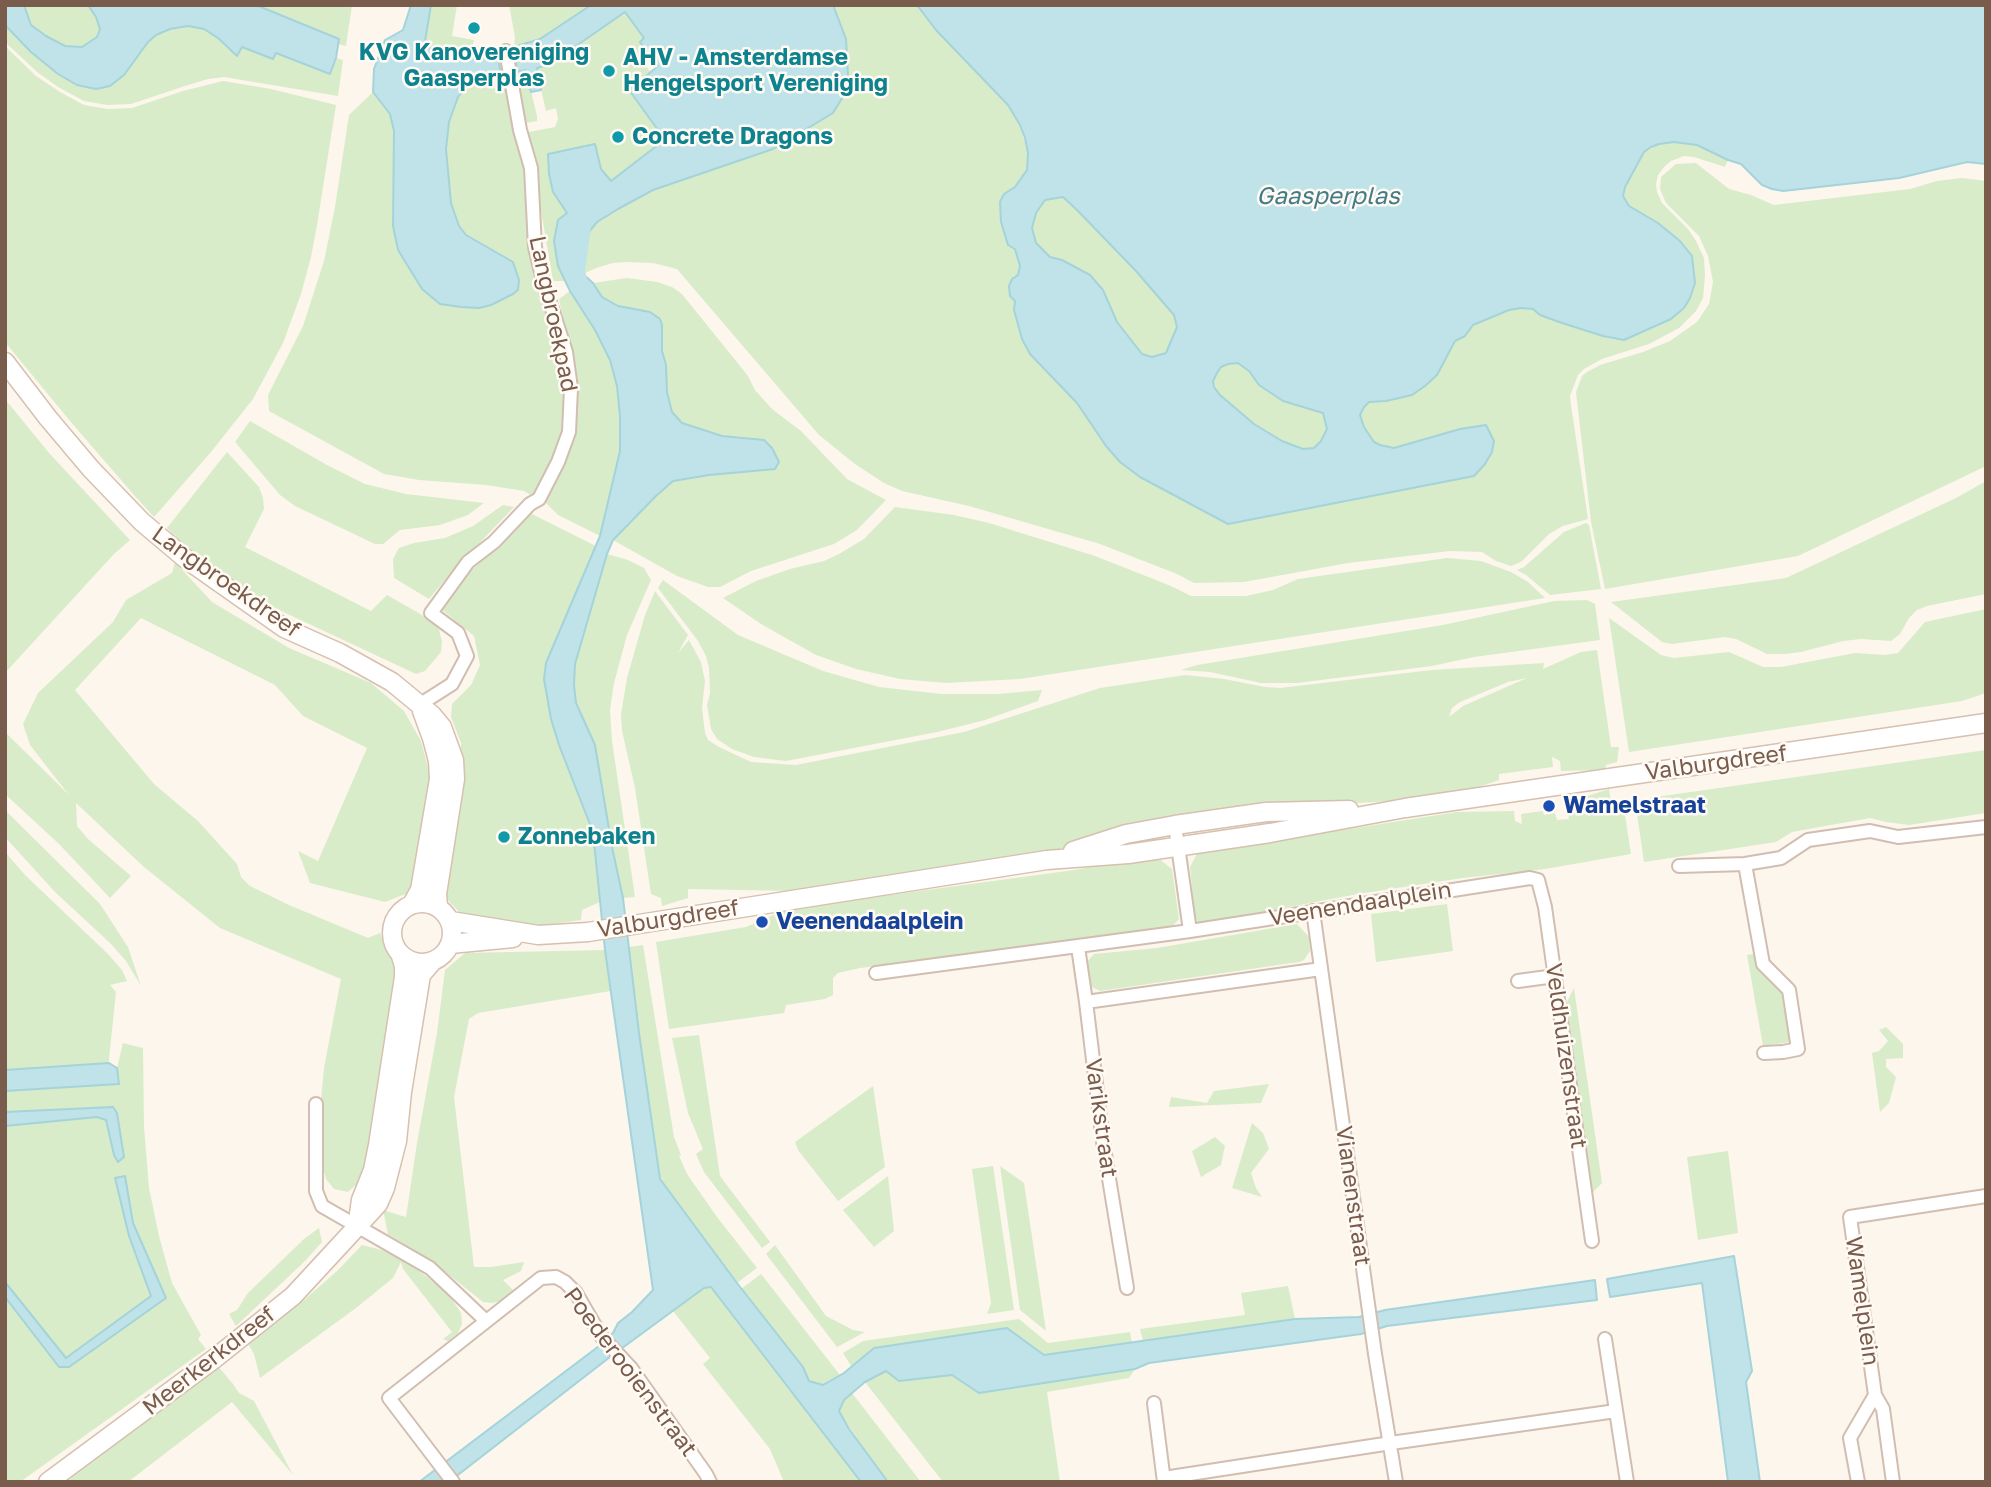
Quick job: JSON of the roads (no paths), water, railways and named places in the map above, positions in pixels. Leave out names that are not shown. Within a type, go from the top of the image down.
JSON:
[{"type":"main road","name":"Langbroekdreef","points":[[5,362],[91,469],[142,522],[186,559],[284,628],[340,653],[392,682],[432,715],[442,727],[454,760],[455,779],[437,894],[438,906]]},
{"type":"main road","points":[[412,904],[420,890],[439,779],[438,761],[419,705]]},
{"type":"main road","name":"Valburgdreef","points":[[450,944],[588,932],[1047,860],[1128,853],[1270,833],[1405,808],[1986,723]]},
{"type":"main road","name":"Valburgdreef","points":[[1047,860],[1126,834],[1175,825],[1266,812],[1405,808]]},
{"type":"main road","points":[[427,902],[438,906],[451,921],[453,934],[445,953],[426,963],[406,959],[393,943],[393,922],[401,910],[412,904],[427,902]]},
{"type":"main road","name":"Valburgdreef","points":[[451,921],[538,935]]},
{"type":"main road","points":[[357,1227],[361,1200],[373,1170],[378,1145],[404,976],[400,953]]},
{"type":"main road","name":"Meerkerkdreef","points":[[48,1482],[247,1334],[293,1296],[378,1204],[397,1141],[421,975],[433,961]]},
{"type":"street","name":"Langbroekpad","points":[[419,705],[452,684],[467,656],[458,632],[431,613],[468,562],[494,542],[538,499],[558,462],[569,432],[572,388],[566,352],[535,247],[531,168],[520,130],[506,51]]},
{"type":"street","points":[[1175,825],[1190,931]]},
{"type":"street","points":[[1679,866],[1745,864],[1781,858],[1808,840],[1870,831],[1898,837],[1986,827]]},
{"type":"street","points":[[1745,864],[1763,964],[1789,990],[1798,1049],[1764,1053]]},
{"type":"street","name":"Veenendaalplein","points":[[876,973],[1190,931],[1530,878]]},
{"type":"street","name":"Veldhuizenstraat","points":[[1530,878],[1538,880],[1541,889],[1592,1241]]},
{"type":"street","name":"Vianenstraat","points":[[1313,911],[1368,1308],[1396,1482]]},
{"type":"street","name":"Varikstraat","points":[[1078,947],[1103,1142],[1127,1288]]},
{"type":"street","points":[[1086,1002],[1321,969]]},
{"type":"street","points":[[1518,981],[1555,976]]},
{"type":"street","points":[[316,1104],[318,1201],[330,1212],[430,1268],[486,1321],[389,1398],[453,1482]]},
{"type":"street","name":"Wamelplein","points":[[1893,1482],[1882,1409],[1875,1395],[1850,1217],[1986,1196]]},
{"type":"street","name":"Poederooienstraat","points":[[486,1321],[541,1278],[556,1278],[570,1288],[576,1293],[601,1336],[620,1356],[706,1474],[709,1482]]},
{"type":"street","points":[[1605,1339],[1627,1482]]},
{"type":"street","name":"Wamelplein","points":[[1858,1482],[1850,1438],[1875,1395]]},
{"type":"street","points":[[1154,1403],[1164,1480],[1391,1443],[1616,1412]]},
{"type":"water","points":[[5,5],[24,5],[31,25],[65,46],[82,47],[97,37],[100,29],[88,5],[256,5],[339,39],[330,74],[276,53],[273,59],[242,47],[237,56],[204,29],[188,26],[170,29],[148,42],[124,75],[110,86],[96,89],[77,85],[58,74],[31,52],[5,25]]},
{"type":"water","points":[[411,5],[431,5],[424,47],[471,53],[495,49],[497,52],[501,75],[470,82],[458,97],[449,122],[446,149],[451,203],[459,226],[466,235],[513,262],[519,280],[518,290],[513,294],[479,308],[440,304],[422,289],[398,250],[393,226],[394,131],[390,114],[373,92],[374,69],[385,40],[403,30]]},
{"type":"water","points":[[591,5],[833,5],[846,39],[846,92],[833,113],[773,149],[653,190],[618,209],[597,222],[583,239],[578,255],[583,274],[602,297],[618,306],[650,312],[660,319],[667,392],[672,412],[682,423],[722,436],[764,440],[772,448],[779,462],[775,469],[673,481],[613,540],[575,664],[574,685],[576,703],[595,745],[623,898],[660,1179],[803,1367],[809,1381],[823,1385],[844,1373],[874,1348],[1007,1328],[1044,1355],[1295,1319],[1359,1317],[1385,1310],[1595,1280],[1597,1300],[1387,1326],[1361,1334],[1149,1363],[1135,1369],[979,1393],[952,1375],[899,1381],[886,1371],[865,1382],[852,1393],[844,1400],[839,1411],[888,1482],[861,1482],[711,1287],[704,1288],[454,1478],[447,1482],[419,1482],[599,1346],[613,1333],[618,1323],[653,1290],[605,950],[593,832],[559,745],[544,679],[546,663],[600,536],[620,451],[617,386],[610,360],[558,266],[554,241],[558,220],[567,213],[553,192],[548,154],[595,144],[601,169],[611,181],[663,141],[629,90],[658,66],[640,42],[644,38],[625,12],[550,64],[537,68],[541,90],[531,92],[526,70],[517,72],[514,47],[540,39]]},
{"type":"water","name":"Gaasperplas","points":[[917,5],[1986,5],[1986,164],[1967,162],[1899,178],[1783,191],[1762,185],[1741,164],[1697,145],[1674,142],[1651,147],[1644,152],[1623,196],[1629,206],[1658,223],[1680,241],[1692,256],[1695,283],[1684,308],[1671,319],[1624,340],[1562,323],[1540,315],[1533,309],[1509,310],[1473,325],[1465,336],[1455,341],[1437,375],[1425,386],[1412,395],[1369,402],[1360,415],[1374,442],[1394,448],[1460,429],[1486,425],[1494,441],[1492,452],[1474,476],[1228,524],[1140,477],[1120,462],[1077,403],[1030,354],[1022,339],[1014,310],[1015,301],[1010,296],[1009,286],[1012,279],[1018,275],[1020,266],[1015,249],[1008,245],[1001,222],[1000,202],[1004,194],[1015,187],[1027,170],[1025,138],[1008,105],[936,30]],"holes":[[[1063,197],[1136,271],[1174,315],[1177,327],[1166,353],[1152,357],[1142,354],[1117,322],[1103,290],[1090,275],[1062,260],[1050,257],[1036,243],[1032,228],[1036,213],[1045,200]],[[1238,363],[1249,371],[1259,385],[1283,401],[1323,413],[1327,429],[1314,448],[1303,449],[1282,441],[1254,424],[1220,395],[1213,381],[1217,373],[1221,367]]]},
{"type":"water","points":[[109,1063],[117,1068],[119,1084],[5,1091],[5,1070]]},
{"type":"water","points":[[113,1107],[117,1113],[124,1157],[118,1162],[106,1120],[97,1117],[5,1126],[5,1112]]},
{"type":"water","points":[[125,1176],[133,1223],[166,1298],[69,1367],[59,1367],[5,1297],[5,1282],[66,1358],[151,1296],[129,1236],[115,1178]]},
{"type":"water","points":[[1734,1256],[1752,1371],[1746,1382],[1760,1482],[1728,1482],[1702,1283],[1610,1297],[1607,1279]]},
{"type":"waterway","points":[[579,280],[577,270],[583,226]]},
{"type":"place","name":"KVG Kanovereniging Gaasperplas","points":[[474,28]]},
{"type":"place","name":"AHV - Amsterdamse Hengelsport Vereniging","points":[[609,71]]},
{"type":"place","name":"Concrete Dragons","points":[[618,137]]},
{"type":"place","name":"Wamelstraat","points":[[1549,806]]},
{"type":"place","name":"Zonnebaken","points":[[504,837]]},
{"type":"place","name":"Veenendaalplein","points":[[762,922]]}]
